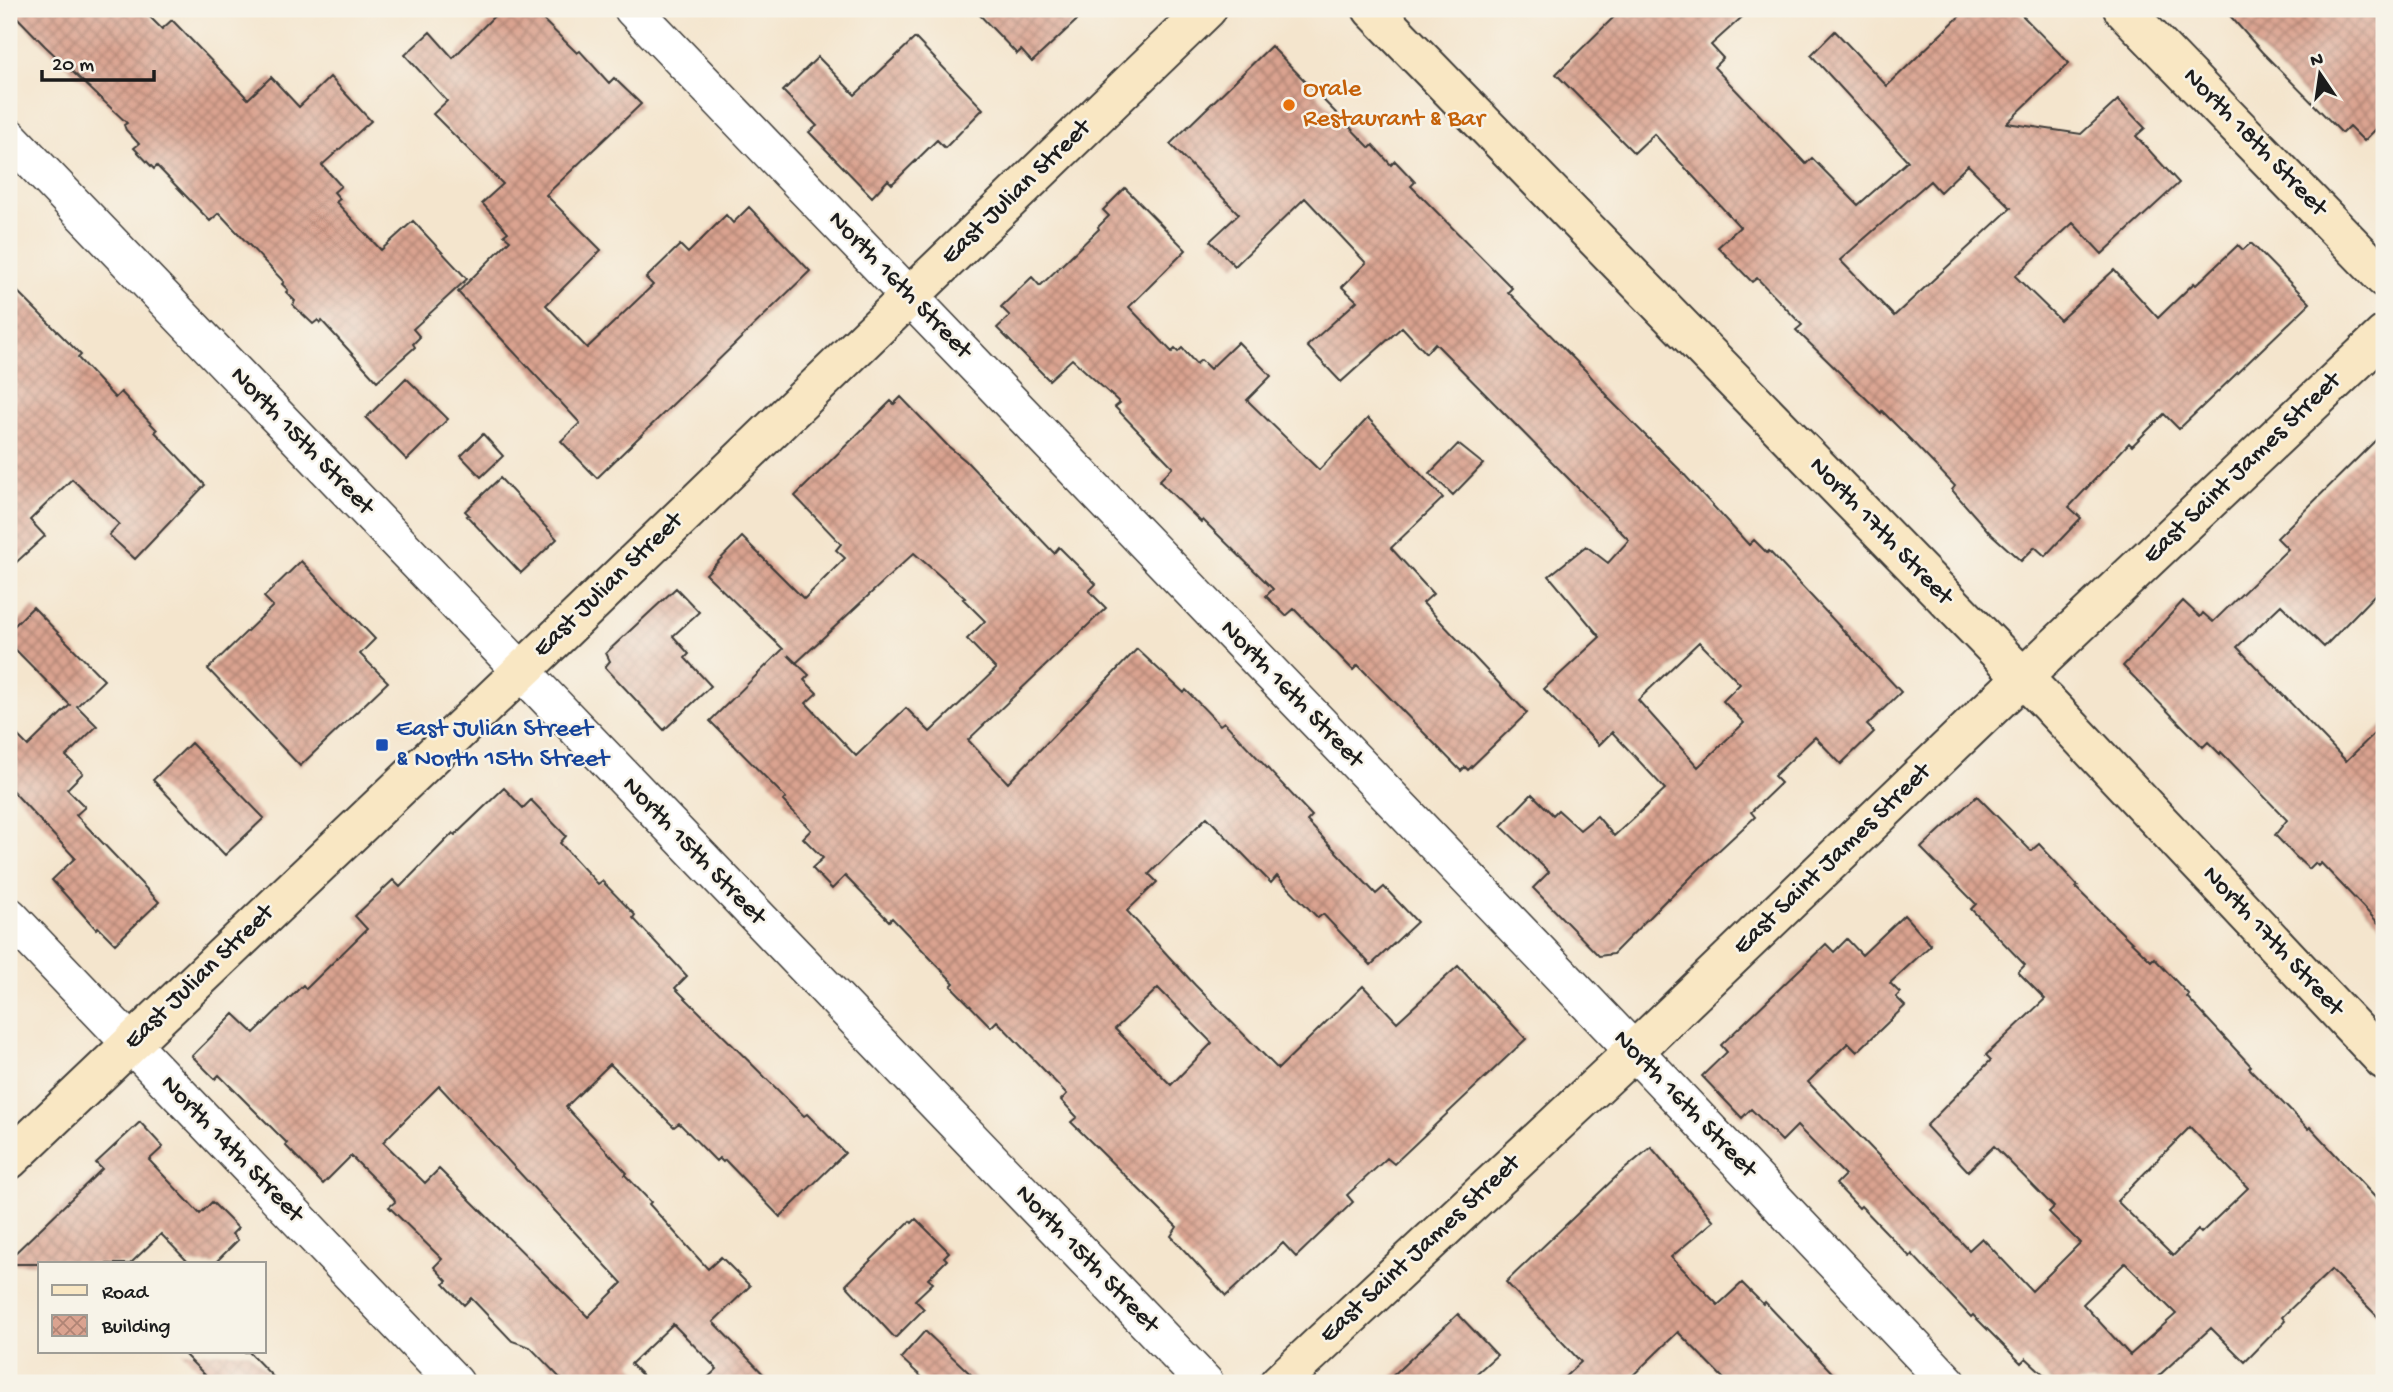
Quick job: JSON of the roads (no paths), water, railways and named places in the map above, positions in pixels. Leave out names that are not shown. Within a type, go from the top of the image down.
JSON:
[{"type":"main road","name":"East Julian Street","points":[[9,1160],[1207,9]]},
{"type":"main road","name":"North 17th Street","points":[[1372,9],[2023,679],[2384,1060]]},
{"type":"main road","name":"North 18th Street","points":[[2123,9],[2384,278]]},
{"type":"main road","name":"East Saint James Street","points":[[1279,1383],[1633,1052],[2384,335]]},
{"type":"street","name":"North 16th Street","points":[[633,9],[1948,1383]]},
{"type":"street","name":"North 15th Street","points":[[9,137],[1205,1383]]},
{"type":"street","name":"North 14th Street","points":[[9,916],[455,1383]]},
{"type":"place","name":"Orale Restaurant & Bar","points":[[1289,105]]},
{"type":"place","name":"East Julian Street & North 15th Street","points":[[382,745]]}]
